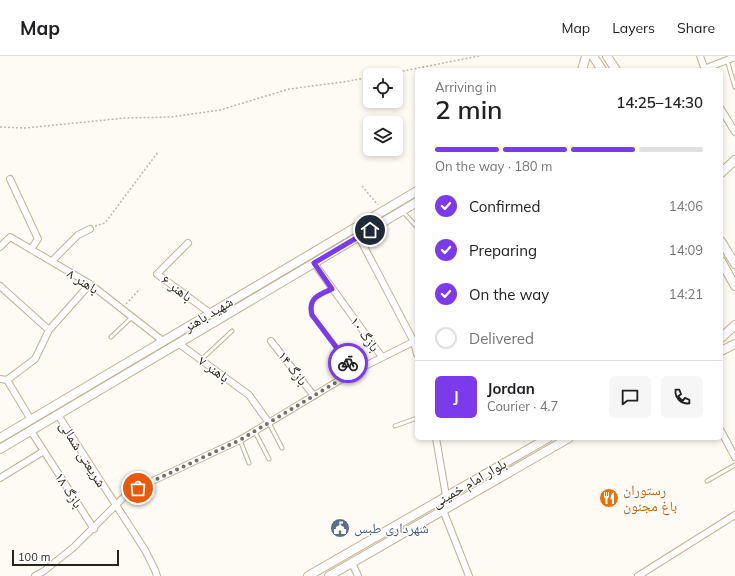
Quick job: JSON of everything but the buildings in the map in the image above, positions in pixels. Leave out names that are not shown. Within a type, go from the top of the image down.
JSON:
[{"type":"main road","points":[[583,68],[586,56]]},
{"type":"main road","points":[[593,56],[601,68]]},
{"type":"main road","points":[[607,56],[615,68]]},
{"type":"main road","points":[[723,164],[735,159]]},
{"type":"main road","points":[[723,171],[735,159]]},
{"type":"main road","name":"شهید باهنر","points":[[0,438],[415,192]]},
{"type":"main road","name":"شهید باهنر","points":[[0,449],[415,203]]},
{"type":"main road","points":[[354,228],[359,237]]},
{"type":"main road","points":[[723,243],[735,264]]},
{"type":"main road","points":[[723,265],[735,286]]},
{"type":"main road","points":[[723,336],[735,325]]},
{"type":"main road","points":[[723,350],[735,344]]},
{"type":"main road","name":"بلوار امام خمینی","points":[[308,576],[544,440]]},
{"type":"main road","name":"بلوار امام خمینی","points":[[329,576],[566,440]]},
{"type":"street","points":[[700,56],[704,68]]},
{"type":"street","points":[[707,68],[735,57]]},
{"type":"street","points":[[723,112],[735,132]]},
{"type":"street","points":[[10,179],[38,239],[31,248]]},
{"type":"street","points":[[52,261],[78,235],[90,229]]},
{"type":"street","name":"باهنر ۸","points":[[0,247],[10,237],[31,248],[90,284],[163,341]]},
{"type":"street","points":[[35,576],[68,552],[94,529],[130,492],[240,440],[355,371],[415,341],[359,237]]},
{"type":"street","name":"باهنر ۶","points":[[188,243],[157,274],[210,313]]},
{"type":"street","name":"بازگ ۱۰","points":[[314,263],[382,358]]},
{"type":"street","points":[[31,420],[3,380],[35,359],[49,330],[90,284]]},
{"type":"street","points":[[0,286],[49,330]]},
{"type":"street","name":"بازگ ۱۴","points":[[271,341],[314,396]]},
{"type":"street","name":"باهنر ۷","points":[[178,344],[249,395],[269,423]]},
{"type":"street","name":"شریعتی شمالی","points":[[58,415],[145,550],[157,576]]},
{"type":"street","name":"بازگ ۱۸","points":[[31,431],[94,529]]},
{"type":"street","points":[[723,435],[735,457]]},
{"type":"street","points":[[436,440],[446,496]]},
{"type":"street","points":[[0,478],[44,451]]},
{"type":"street","points":[[443,510],[469,576]]},
{"type":"street","points":[[638,576],[735,515]]},
{"type":"street","points":[[352,563],[358,576]]},
{"type":"lane","points":[[727,60],[735,86]]},
{"type":"lane","points":[[402,211],[415,225]]},
{"type":"lane","points":[[332,289],[318,295],[313,300],[310,308],[312,315],[355,371]]},
{"type":"lane","points":[[111,337],[132,317]]},
{"type":"lane","points":[[201,360],[232,331]]},
{"type":"lane","points":[[395,426],[415,419]]},
{"type":"lane","points":[[269,423],[282,448]]},
{"type":"lane","points":[[255,432],[269,459]]},
{"type":"lane","points":[[240,440],[249,463]]},
{"type":"lane","points":[[707,481],[735,465]]},
{"type":"path","points":[[418,68],[479,56]]},
{"type":"path","points":[[403,71],[415,69]]},
{"type":"path","points":[[0,128],[25,128],[126,118],[171,117],[220,110],[289,89],[363,78]]},
{"type":"path","points":[[90,229],[105,222],[158,152]]},
{"type":"path","points":[[362,186],[384,210]]},
{"type":"path","points":[[122,309],[140,289]]},
{"type":"way so far","points":[[138,488],[240,440],[355,371],[348,363]]},
{"type":"place","name":"رستوران باغ مجنون","points":[[609,498]]},
{"type":"place","name":"شهرداری طبس","points":[[340,528]]},
{"type":"route","points":[[348,363],[312,315],[310,308],[313,300],[318,295],[332,289],[314,263],[370,230]]}]
